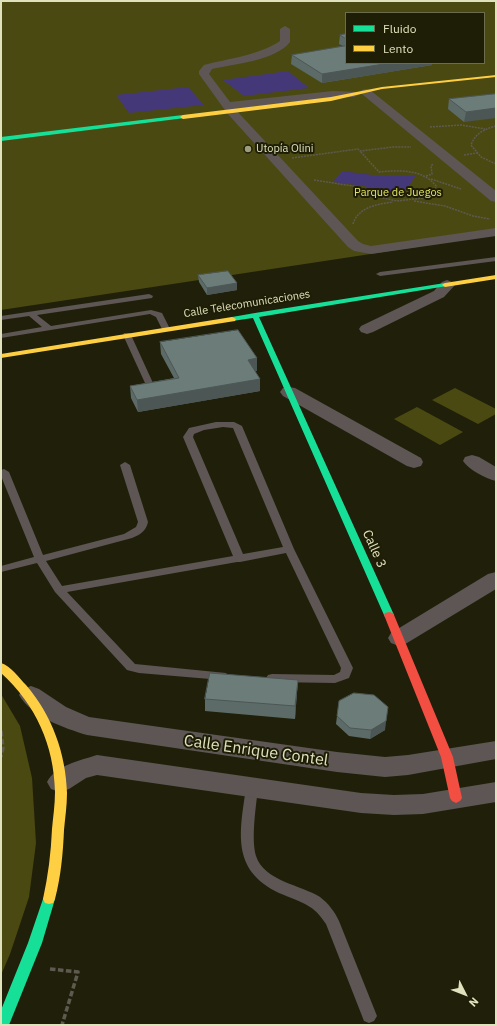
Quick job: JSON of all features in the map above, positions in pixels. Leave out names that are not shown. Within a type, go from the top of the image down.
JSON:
[{"type":"street","points":[[285,29],[285,42],[275,50],[258,56],[208,68],[204,71],[204,74],[229,108],[356,246],[371,250],[496,232]]},
{"type":"street","points":[[1,139],[333,94],[354,94],[382,88],[496,76]]},
{"type":"street","points":[[366,92],[496,198]]},
{"type":"street","name":"Calle Telecomunicaciones","points":[[1,356],[496,277]]},
{"type":"street","points":[[367,329],[439,294],[447,285]]},
{"type":"street","name":"Calle 3","points":[[255,315],[399,638],[447,757],[456,798]]},
{"type":"street","points":[[289,392],[414,462]]},
{"type":"street","points":[[472,461],[496,475]]},
{"type":"street","points":[[399,638],[496,579]]},
{"type":"street","points":[[2,1025],[9,1004],[37,940],[52,889],[59,842],[60,782],[52,742],[43,718],[26,690],[3,664]]},
{"type":"street","name":"Calle Enrique Contel","points":[[26,690],[48,709],[61,716],[87,726],[337,762],[385,767],[408,766],[447,757],[496,750]]},
{"type":"street","points":[[60,782],[77,771],[97,765],[252,788],[394,806],[422,804],[496,792]]},
{"type":"lane","points":[[380,274],[496,258]]},
{"type":"lane","points":[[1,318],[148,296]]},
{"type":"lane","points":[[1,336],[151,312],[159,315],[166,329]]},
{"type":"lane","points":[[30,314],[50,329]]},
{"type":"lane","points":[[127,335],[149,383]]},
{"type":"lane","points":[[240,558],[188,437],[190,432],[195,429],[229,424],[237,426],[289,549],[347,668],[345,675],[335,679],[262,678]]},
{"type":"lane","points":[[1,570],[128,536],[140,530],[143,526],[143,522],[125,465]]},
{"type":"lane","points":[[4,472],[40,560],[59,590],[125,662],[131,667],[140,669],[230,676]]},
{"type":"lane","points":[[59,590],[289,549]]},
{"type":"lane","points":[[252,788],[249,812],[250,857],[261,874],[279,887],[315,901],[326,911],[332,921],[369,1016]]},
{"type":"path","points":[[405,124],[413,123],[430,127],[460,125],[485,129]]},
{"type":"path","points":[[496,126],[485,129],[472,139],[471,147],[484,159],[496,164]]},
{"type":"path","points":[[360,152],[393,147],[414,147]]},
{"type":"path","points":[[276,160],[358,149],[379,172],[411,172],[426,176],[434,183],[436,190],[434,193],[423,198],[407,201]]},
{"type":"path","points":[[295,181],[312,180],[359,187],[370,195],[397,201]]},
{"type":"path","points":[[343,233],[357,231],[353,220],[359,213],[375,205],[397,201],[445,206],[482,218],[496,219]]},
{"type":"path","points":[[1,731],[1,757]]},
{"type":"path","points":[[62,1025],[78,972]]},
{"type":"green space","name":"Utopía Olini","points":[[1,1],[496,1],[496,235],[1,310]]},
{"type":"green space","points":[[455,388],[496,409],[496,414],[478,424],[432,400]]},
{"type":"green space","points":[[417,407],[463,432],[440,445],[394,419]]},
{"type":"green space","points":[[1,694],[20,726],[32,778],[36,843],[29,897],[10,954],[1,975]]},
{"type":"shaded area","points":[[288,71],[309,88],[244,96],[223,80]]},
{"type":"shaded area","points":[[188,87],[204,105],[129,113],[116,95]]},
{"type":"shaded area","points":[[342,171],[373,175],[416,175],[401,198],[364,186],[333,182]]},
{"type":"building","points":[[345,34],[345,38],[340,35]]},
{"type":"building","points":[[345,46],[345,64],[384,64],[322,74],[292,55]]},
{"type":"building","points":[[496,94],[496,108],[466,112],[449,99]]},
{"type":"building","points":[[228,271],[237,283],[207,288],[198,275]]},
{"type":"building","points":[[238,330],[257,358],[248,360],[260,379],[137,400],[130,386],[179,378],[160,342]]},
{"type":"building","points":[[210,673],[298,680],[295,706],[205,699]]},
{"type":"building","points":[[354,693],[374,695],[388,707],[386,721],[371,730],[350,728],[337,716],[339,701]]},
{"type":"traffic: fast","points":[[1,139],[183,117]]},
{"type":"traffic: fast","points":[[232,319],[445,285]]},
{"type":"traffic: fast","points":[[255,315],[389,615]]},
{"type":"traffic: fast","points":[[2,1025],[35,943],[49,899]]},
{"type":"traffic: slow","points":[[183,117],[331,99],[382,88],[496,76]]},
{"type":"traffic: slow","points":[[445,285],[496,277]]},
{"type":"traffic: slow","points":[[1,356],[232,319]]},
{"type":"traffic: slow","points":[[1,667],[14,679],[37,707],[52,739],[57,757],[60,775],[61,800],[55,870],[49,899]]},
{"type":"traffic: jam","points":[[389,615],[447,757],[456,798]]},
{"type":"place","name":"Utopía Olini","points":[[248,149]]},
{"type":"park label","name":"Parque de Juegos","points":[[398,193]]}]
